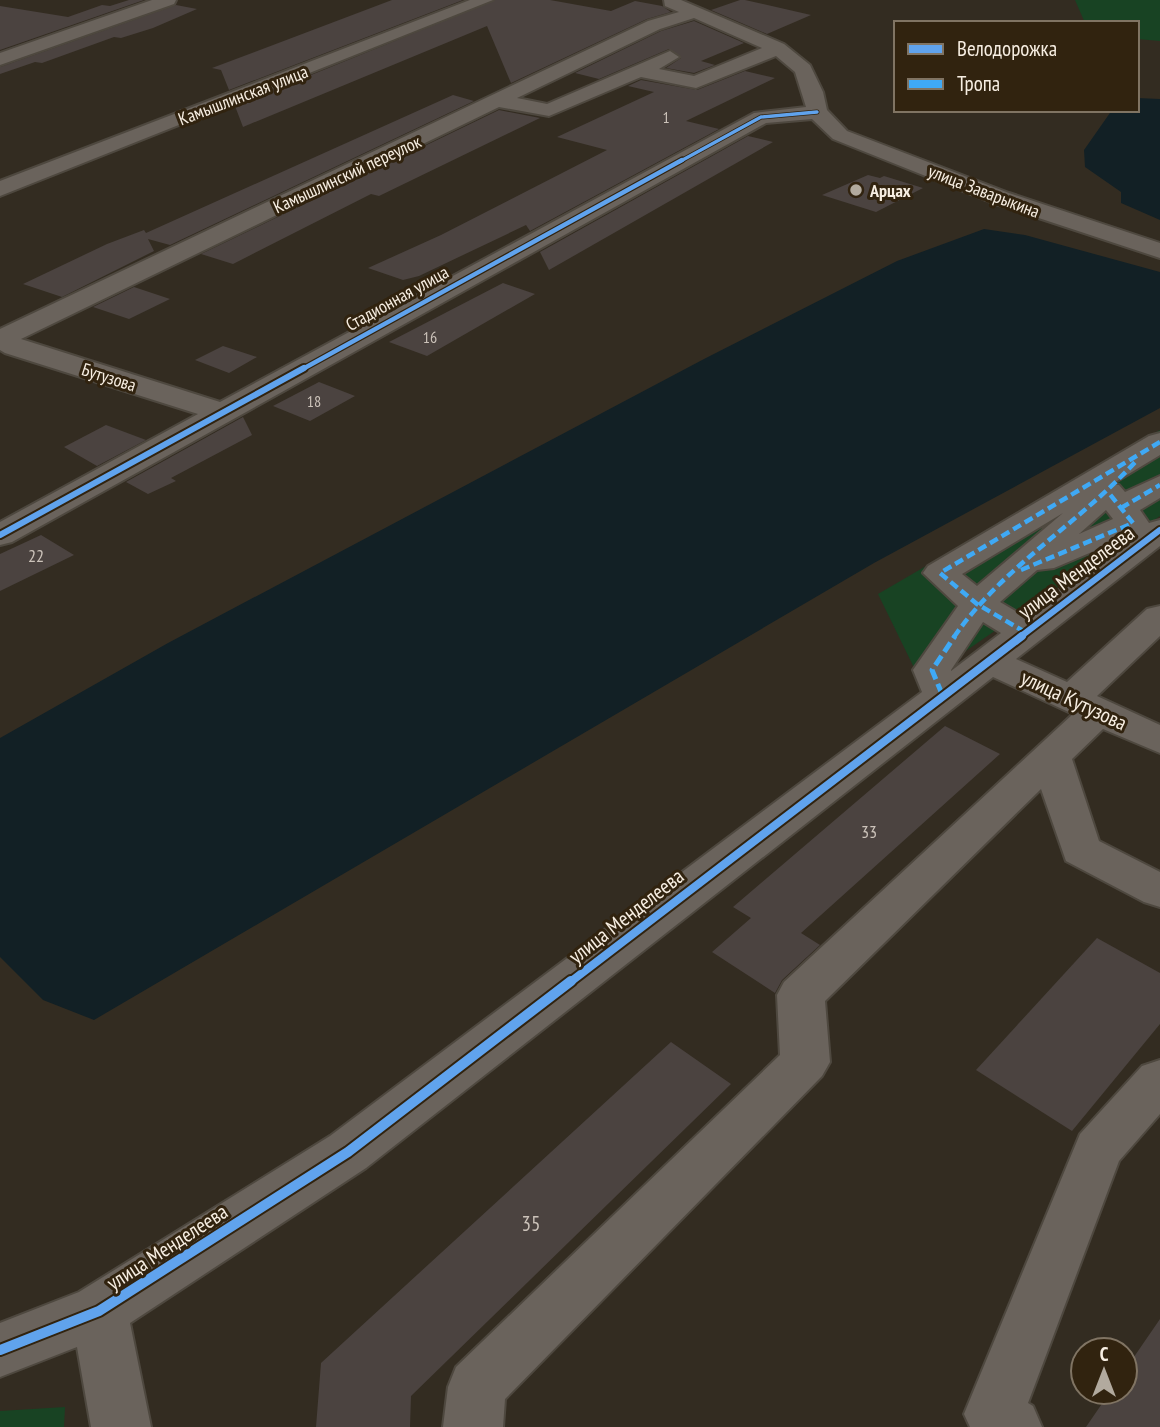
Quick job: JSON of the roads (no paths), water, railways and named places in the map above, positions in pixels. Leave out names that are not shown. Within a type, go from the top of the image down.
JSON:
[{"type":"street","points":[[0,59],[168,0]]},
{"type":"street","name":"Камышлинская улица","points":[[0,190],[485,0]]},
{"type":"street","points":[[666,0],[778,48],[803,69],[813,92],[817,112]]},
{"type":"street","name":"Камышлинский переулок","points":[[4,345],[654,25],[696,12]]},
{"type":"street","points":[[617,43],[665,52],[670,57],[728,69]]},
{"type":"street","points":[[639,71],[696,82],[778,48]]},
{"type":"street","points":[[497,101],[549,110],[670,57]]},
{"type":"street","name":"улица Заварыкина","points":[[817,112],[840,135],[1001,198],[1160,251]]},
{"type":"street","name":"Стадионная улица","points":[[0,535],[761,117],[817,112]]},
{"type":"street","name":"Бутузова","points":[[4,345],[220,412]]},
{"type":"street","points":[[1115,500],[1155,446]]},
{"type":"street","points":[[1025,632],[978,604],[940,573],[1155,446]]},
{"type":"street","points":[[942,694],[932,670],[978,604],[1008,575],[1115,500],[1160,485]]},
{"type":"street","name":"улица Менделеева","points":[[0,1350],[99,1311],[348,1152],[942,694],[1160,530]]},
{"type":"street","points":[[473,1427],[477,1387],[805,1062],[801,995],[1051,757],[1085,705],[1160,617]]},
{"type":"street","name":"улица Кутузова","points":[[987,660],[1160,740]]},
{"type":"street","points":[[1051,757],[1081,850],[1160,891]]},
{"type":"street","points":[[1012,1427],[994,1413],[1098,1149],[1160,1080]]},
{"type":"street","points":[[99,1311],[121,1427]]},
{"type":"place","name":"Арцах","points":[[856,190]]}]
